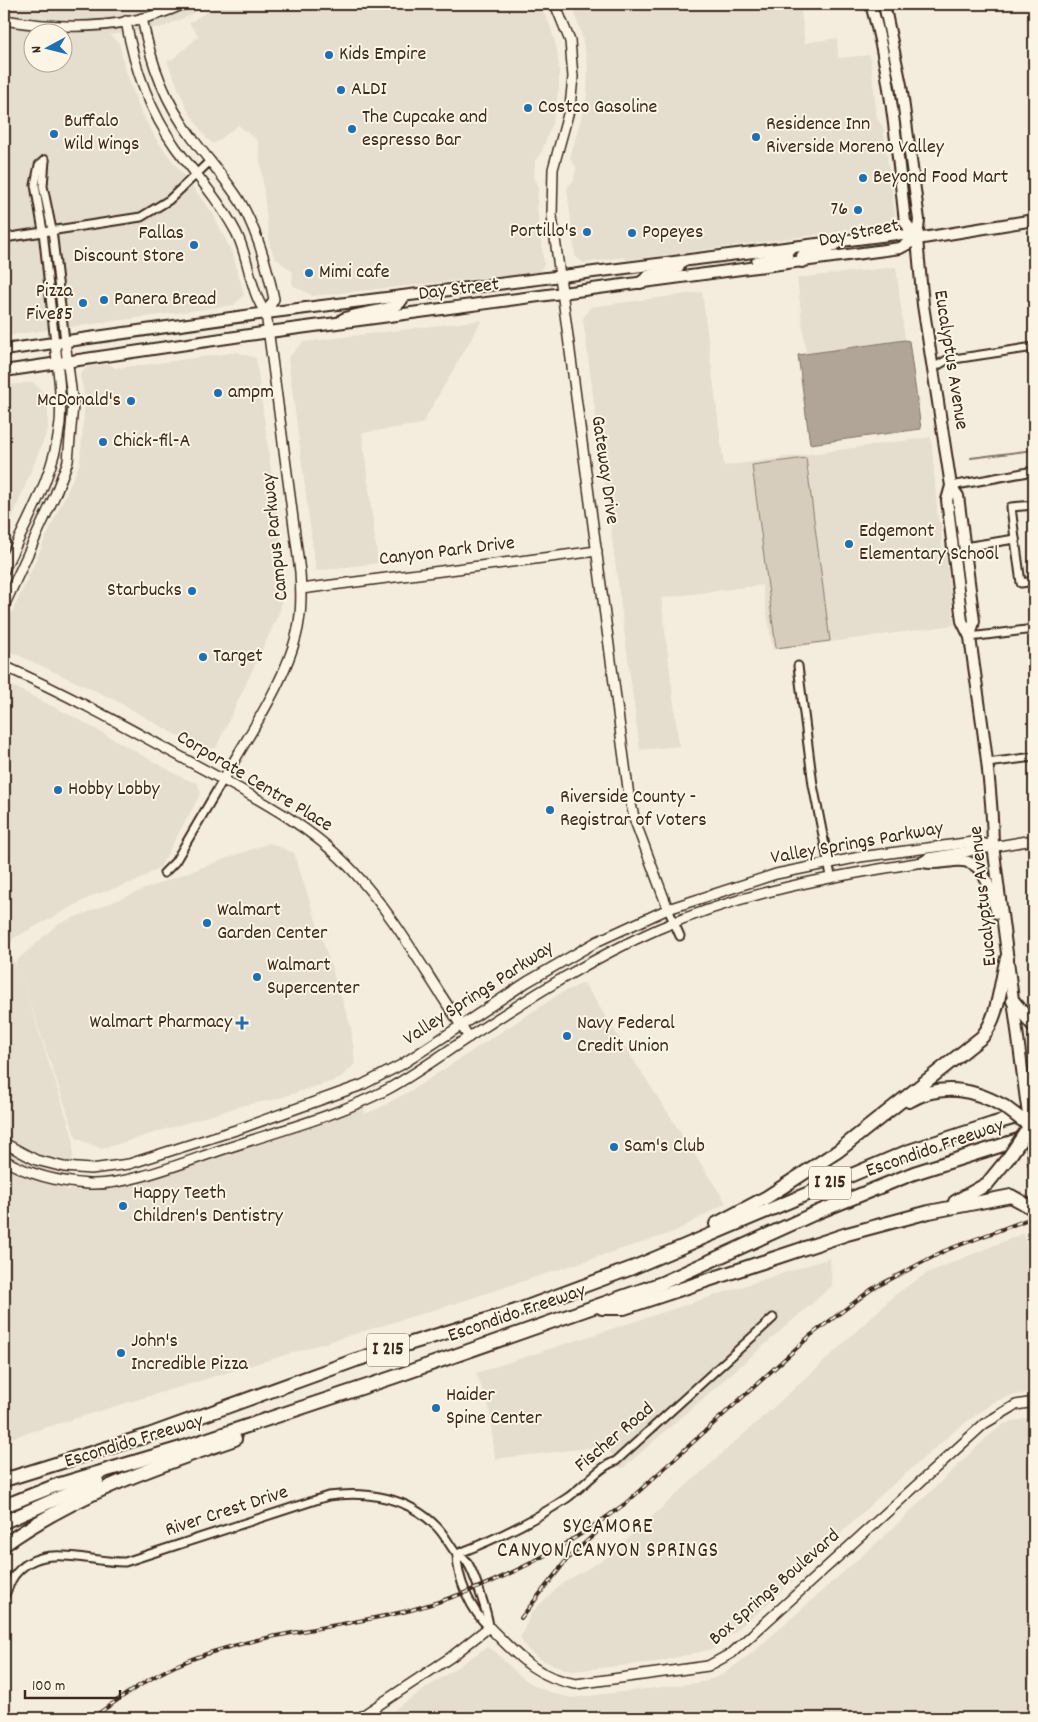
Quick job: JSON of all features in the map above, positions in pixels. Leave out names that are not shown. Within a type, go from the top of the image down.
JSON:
[{"type":"highway","points":[[632,1268],[767,1197],[838,1151],[886,1115],[988,1029],[996,1014],[998,992],[1007,958]]},
{"type":"highway","points":[[1014,1000],[1034,1026]]},
{"type":"highway","points":[[886,1115],[920,1095],[934,1090],[952,1089],[983,1094],[1033,1127],[987,1184],[963,1198],[929,1212]]},
{"type":"highway","name":"Escondido Freeway","points":[[4,1480],[146,1436],[356,1360],[516,1311],[632,1268],[906,1152],[1034,1112]]},
{"type":"highway","name":"Escondido Freeway","points":[[4,1506],[57,1486],[181,1448],[394,1377],[662,1283],[818,1212],[914,1173],[1003,1143],[1033,1127]]},
{"type":"highway","points":[[592,1308],[624,1308],[847,1234],[929,1212],[1011,1196],[1030,1206]]},
{"type":"highway","points":[[4,1545],[28,1527],[60,1509],[155,1469],[394,1377]]},
{"type":"highway","points":[[4,1471],[146,1436]]},
{"type":"highway","points":[[4,1522],[60,1496],[181,1448]]},
{"type":"main road","name":"Eucalyptus Avenue","points":[[871,4],[881,40],[905,222],[916,239]]},
{"type":"main road","name":"Eucalyptus Avenue","points":[[884,4],[895,47],[904,103],[919,220],[916,239],[923,305],[950,486],[947,500],[962,621],[970,637],[987,763],[993,845],[1026,1100],[1033,1127],[1034,1163]]},
{"type":"main road","points":[[881,40],[890,59],[895,90],[904,103]]},
{"type":"main road","points":[[892,114],[899,120],[904,152],[913,176]]},
{"type":"main road","name":"Day Street","points":[[4,371],[269,332],[900,248],[916,239],[1034,220]]},
{"type":"main road","name":"Day Street","points":[[4,350],[266,313],[896,234],[916,239]]},
{"type":"main road","points":[[802,262],[802,256],[805,253],[826,250],[840,242]]},
{"type":"main road","points":[[742,269],[762,260],[787,256],[789,248]]},
{"type":"main road","points":[[640,283],[650,275],[678,268],[680,262]]},
{"type":"main road","points":[[331,324],[358,312],[400,304],[404,296]]},
{"type":"main road","name":"Eucalyptus Avenue","points":[[950,486],[958,496],[974,621],[970,637]]},
{"type":"main road","points":[[922,862],[930,864],[962,860],[979,866],[985,874],[1005,940]]},
{"type":"street","points":[[4,20],[61,28],[142,18],[184,4]]},
{"type":"street","name":"Gateway Drive","points":[[555,4],[570,41],[573,77],[570,107],[558,148],[551,192],[562,294],[630,796],[635,821],[680,936]]},
{"type":"street","name":"Campus Parkway","points":[[142,18],[150,56],[160,84],[179,118],[241,204],[262,250],[274,299],[266,313]]},
{"type":"street","name":"Campus Parkway","points":[[126,21],[134,61],[148,100],[168,136],[219,203],[238,235],[251,272],[257,302],[266,313],[301,588],[299,624],[287,665],[175,862],[164,873]]},
{"type":"street","points":[[4,570],[56,451],[60,404],[57,363],[60,342],[52,230],[43,186],[45,160],[39,165],[36,185],[60,342],[68,361],[73,406],[68,461],[55,495],[4,606]]},
{"type":"street","points":[[4,238],[141,217],[169,200],[210,161]]},
{"type":"street","points":[[933,368],[947,360],[1034,347]]},
{"type":"street","points":[[950,486],[1034,471]]},
{"type":"street","points":[[1034,504],[1012,507],[1021,582],[1034,581]]},
{"type":"street","points":[[964,547],[1015,539]]},
{"type":"street","name":"Canyon Park Drive","points":[[301,588],[597,551]]},
{"type":"street","points":[[970,637],[1034,629]]},
{"type":"street","name":"Corporate Centre Place","points":[[4,666],[86,705],[223,780],[307,830],[351,869],[372,893],[469,1037]]},
{"type":"street","points":[[798,666],[814,785],[831,876]]},
{"type":"street","points":[[987,763],[1034,758]]},
{"type":"street","points":[[993,845],[1034,840]]},
{"type":"street","name":"Valley Springs Parkway","points":[[4,1143],[36,1160],[64,1167],[91,1169],[129,1164],[239,1129],[362,1085],[401,1065],[460,1025],[598,941],[668,909],[761,878],[829,863],[973,842],[993,845]]},
{"type":"street","name":"Valley Springs Parkway","points":[[4,1160],[25,1171],[58,1180],[90,1184],[131,1178],[244,1142],[369,1098],[411,1075],[563,977],[615,949],[674,923],[750,896],[831,876],[922,862],[928,858],[975,851],[993,845]]},
{"type":"street","name":"Fischer Road","points":[[457,1554],[517,1528],[581,1488],[595,1477],[604,1465],[616,1461],[773,1318]]},
{"type":"street","name":"Box Springs Boulevard","points":[[489,1627],[533,1670],[558,1681],[576,1684],[708,1666],[732,1653],[984,1424],[1016,1406],[1034,1402]]},
{"type":"street","name":"River Crest Drive","points":[[4,1597],[15,1575],[36,1558],[63,1554],[106,1563],[124,1562],[328,1496],[352,1492],[377,1495],[409,1506],[437,1527],[457,1554],[467,1561],[488,1616],[489,1627]]},
{"type":"street","points":[[359,1718],[451,1657],[489,1627]]},
{"type":"shaded area","points":[[4,4],[210,4],[163,27],[110,35],[119,43],[125,69],[139,108],[156,139],[213,214],[233,255],[244,295],[234,305],[4,336]]},
{"type":"shaded area","points":[[219,4],[539,4],[550,25],[557,49],[559,68],[559,88],[553,121],[542,151],[535,161],[534,177],[538,185],[537,206],[544,265],[538,272],[313,296],[294,286],[292,282],[293,272],[275,258],[270,246],[258,141],[238,125],[217,142],[213,143],[206,138],[187,109],[167,61],[173,59],[199,36],[189,23]]},
{"type":"shaded area","points":[[572,4],[800,4],[805,43],[837,38],[838,58],[870,55],[877,118],[883,127],[895,213],[895,217],[890,225],[626,260],[625,257],[584,263],[575,256],[567,188],[574,180],[576,167],[570,158],[587,97],[588,66]]},
{"type":"shaded area","points":[[896,267],[905,340],[806,354],[797,278]]},
{"type":"shaded area","points":[[702,292],[724,466],[931,437],[938,520],[941,524],[942,549],[945,549],[954,625],[773,650],[762,585],[661,598],[679,746],[640,750],[583,319],[590,307]]},
{"type":"shaded area","points":[[482,320],[422,424],[362,433],[378,563],[316,571],[288,358],[303,342]]},
{"type":"shaded area","points":[[909,341],[921,429],[810,444],[798,355]]},
{"type":"shaded area","points":[[237,352],[256,358],[285,576],[280,611],[216,748],[201,749],[113,699],[11,652],[4,651],[4,630],[80,463],[85,398],[80,375],[87,367],[109,364],[115,368]]},
{"type":"shaded area","points":[[33,382],[48,397],[48,429],[4,538],[4,386]]},
{"type":"shaded area","points":[[806,458],[830,641],[776,648],[752,465]]},
{"type":"shaded area","points":[[4,682],[74,717],[183,778],[197,783],[201,793],[160,867],[137,881],[94,895],[14,938],[6,949],[18,969],[15,962],[58,924],[165,881],[269,843],[294,853],[351,1027],[355,1064],[339,1079],[273,1100],[244,1105],[102,1149],[76,1138],[19,970],[73,1137],[73,1157],[66,1190],[129,1186],[364,1107],[365,1114],[412,1090],[561,993],[584,983],[726,1203],[674,1232],[450,1305],[4,1440]]},
{"type":"shaded area","points":[[1024,1233],[1034,1282],[1034,1392],[1010,1396],[992,1403],[957,1429],[881,1495],[761,1610],[713,1649],[657,1662],[571,1671],[539,1659],[528,1650],[520,1638],[532,1612],[564,1582],[606,1558],[815,1370],[896,1294],[927,1273]]},
{"type":"shaded area","points":[[830,1258],[832,1286],[622,1469],[605,1446],[495,1459],[489,1407],[476,1373]]},
{"type":"shaded area","points":[[1034,1416],[1034,1718],[382,1718],[487,1647],[493,1650],[520,1676],[535,1686],[572,1698],[704,1682],[722,1675],[752,1653],[891,1530],[986,1438],[1004,1424]]},
{"type":"waterway","points":[[971,458],[1034,450]]},
{"type":"railway","points":[[92,1718],[153,1677],[202,1655],[261,1639],[411,1610],[496,1580],[550,1553],[626,1503],[811,1335],[872,1289],[944,1251],[1034,1217]]},
{"type":"railway","points":[[521,1618],[568,1558],[596,1533]]},
{"type":"place","name":"Kids Empire","points":[[329,55]]},
{"type":"place","name":"ALDI","points":[[341,90]]},
{"type":"place","name":"Costco Gasoline","points":[[528,108]]},
{"type":"place","name":"The Cupcake and espresso Bar","points":[[352,129]]},
{"type":"place","name":"Buffalo Wild Wings","points":[[54,134]]},
{"type":"place","name":"Residence Inn Riverside Moreno Valley","points":[[756,137]]},
{"type":"place","name":"Beyond Food Mart","points":[[863,178]]},
{"type":"place","name":"76","points":[[858,210]]},
{"type":"place","name":"Portillo's","points":[[587,232]]},
{"type":"place","name":"Popeyes","points":[[632,233]]},
{"type":"place","name":"Fallas Discount Store","points":[[194,245]]},
{"type":"place","name":"Mimi cafe","points":[[309,273]]},
{"type":"place","name":"Panera Bread","points":[[104,300]]},
{"type":"place","name":"Pizza Five85","points":[[83,303]]},
{"type":"place","name":"ampm","points":[[218,393]]},
{"type":"place","name":"McDonald's","points":[[131,401]]},
{"type":"place","name":"Chick-fil-A","points":[[103,442]]},
{"type":"place","name":"Edgemont Elementary School","points":[[849,544]]},
{"type":"place","name":"Starbucks","points":[[192,591]]},
{"type":"place","name":"Target","points":[[203,657]]},
{"type":"place","name":"Hobby Lobby","points":[[58,790]]},
{"type":"place","name":"Riverside County - Registrar of Voters","points":[[550,810]]},
{"type":"place","name":"Walmart Garden Center","points":[[207,923]]},
{"type":"place","name":"Walmart Supercenter","points":[[257,977]]},
{"type":"place","name":"Walmart Pharmacy","points":[[242,1023]]},
{"type":"place","name":"Navy Federal Credit Union","points":[[567,1036]]},
{"type":"place","name":"Sam's Club","points":[[614,1147]]},
{"type":"place","name":"Happy Teeth Children's Dentistry","points":[[123,1206]]},
{"type":"place","name":"John's Incredible Pizza","points":[[121,1353]]},
{"type":"place","name":"Haider Spine Center","points":[[436,1408]]},
{"type":"district","name":"SYCAMORE CANYON/CANYON SPRINGS","points":[[608,1540]]}]
